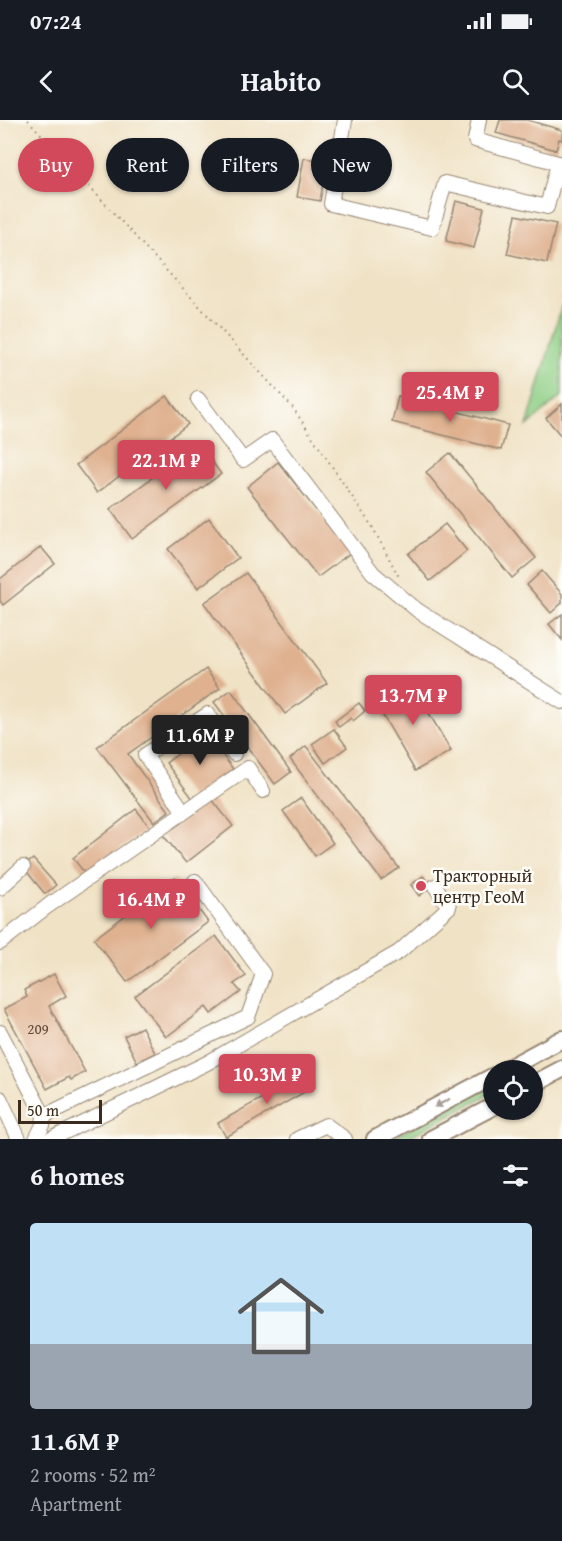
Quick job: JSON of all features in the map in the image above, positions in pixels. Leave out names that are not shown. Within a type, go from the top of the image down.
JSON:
[{"type":"main road","points":[[523,1060],[562,1039]]},
{"type":"main road","points":[[543,1079],[562,1069]]},
{"type":"main road","points":[[375,1139],[483,1082]]},
{"type":"main road","points":[[431,1139],[483,1112]]},
{"type":"lane","points":[[345,120],[331,204],[432,228],[446,183],[547,207],[558,163],[475,140],[479,120]]},
{"type":"lane","points":[[198,399],[243,460],[272,440],[373,573],[417,610],[562,702]]},
{"type":"lane","points":[[184,812],[145,755],[208,714],[234,754]]},
{"type":"lane","points":[[0,943],[51,904],[248,768],[263,791]]},
{"type":"lane","points":[[0,888],[23,867]]},
{"type":"lane","points":[[44,1116],[248,1017],[263,974],[195,881]]},
{"type":"lane","points":[[51,1139],[207,1063],[399,952],[449,907],[435,886]]},
{"type":"lane","points":[[0,1032],[44,1116],[43,1125],[36,1139]]},
{"type":"lane","points":[[0,1098],[19,1139]]},
{"type":"lane","points":[[297,1139],[326,1125],[345,1139]]},
{"type":"path","points":[[28,120],[293,408],[373,528],[400,579]]},
{"type":"green space","points":[[562,305],[562,396],[527,426]]},
{"type":"green space","points":[[483,1090],[483,1097],[405,1139],[391,1139]]},
{"type":"building","points":[[500,120],[527,120],[562,130],[562,140],[559,139],[556,150],[496,133]]},
{"type":"building","points":[[304,158],[311,159],[311,192],[322,192],[320,201],[297,197]]},
{"type":"building","points":[[456,201],[484,208],[474,248],[446,241]]},
{"type":"building","points":[[516,215],[556,224],[547,263],[507,254]]},
{"type":"building","points":[[167,396],[188,424],[97,493],[76,465]]},
{"type":"building","points":[[398,396],[508,425],[501,450],[392,422]]},
{"type":"building","points":[[562,404],[562,437],[546,418]]},
{"type":"building","points":[[199,443],[221,474],[132,539],[110,509]]},
{"type":"building","points":[[450,453],[536,558],[512,578],[426,472]]},
{"type":"building","points":[[278,462],[350,553],[318,577],[247,487]]},
{"type":"building","points":[[209,518],[238,558],[198,588],[168,549]]},
{"type":"building","points":[[445,524],[467,551],[430,581],[408,554]]},
{"type":"building","points":[[41,547],[55,564],[3,605],[0,601],[0,579]]},
{"type":"building","points":[[542,571],[562,594],[562,603],[551,613],[527,585]]},
{"type":"building","points":[[246,573],[327,683],[285,714],[204,603]]},
{"type":"building","points":[[562,614],[562,640],[549,624]]},
{"type":"building","points":[[206,669],[220,688],[128,754],[169,811],[154,822],[97,747]]},
{"type":"building","points":[[411,682],[451,751],[415,771],[375,702]]},
{"type":"building","points":[[231,690],[291,772],[275,784],[214,702]]},
{"type":"building","points":[[359,703],[365,711],[353,721],[351,718],[339,727],[335,721]]},
{"type":"building","points":[[334,729],[347,747],[325,763],[312,744]]},
{"type":"building","points":[[206,733],[233,769],[193,799],[166,763]]},
{"type":"building","points":[[306,746],[399,868],[381,880],[290,759]]},
{"type":"building","points":[[211,798],[233,826],[186,863],[163,835]]},
{"type":"building","points":[[301,798],[333,843],[315,856],[283,811]]},
{"type":"building","points":[[136,809],[150,827],[86,875],[73,858]]},
{"type":"building","points":[[33,859],[56,885],[45,894],[23,867]]},
{"type":"building","name":"Тракторный центр ГеоМ","points":[[423,876],[431,887],[419,896],[411,885]]},
{"type":"building","points":[[175,878],[208,922],[127,982],[94,939]]},
{"type":"building","points":[[216,936],[246,976],[234,984],[241,992],[211,1014],[206,1007],[166,1037],[135,996]]},
{"type":"building","points":[[54,974],[66,996],[49,1006],[85,1072],[71,1080],[69,1077],[47,1089],[4,1009],[27,997],[24,990]]},
{"type":"building","points":[[142,1027],[155,1053],[137,1062],[124,1036]]},
{"type":"building","points":[[308,1072],[315,1086],[226,1137],[218,1123]]},
{"type":"place","name":"Тракторный центр ГеоМ","points":[[421,886]]}]
